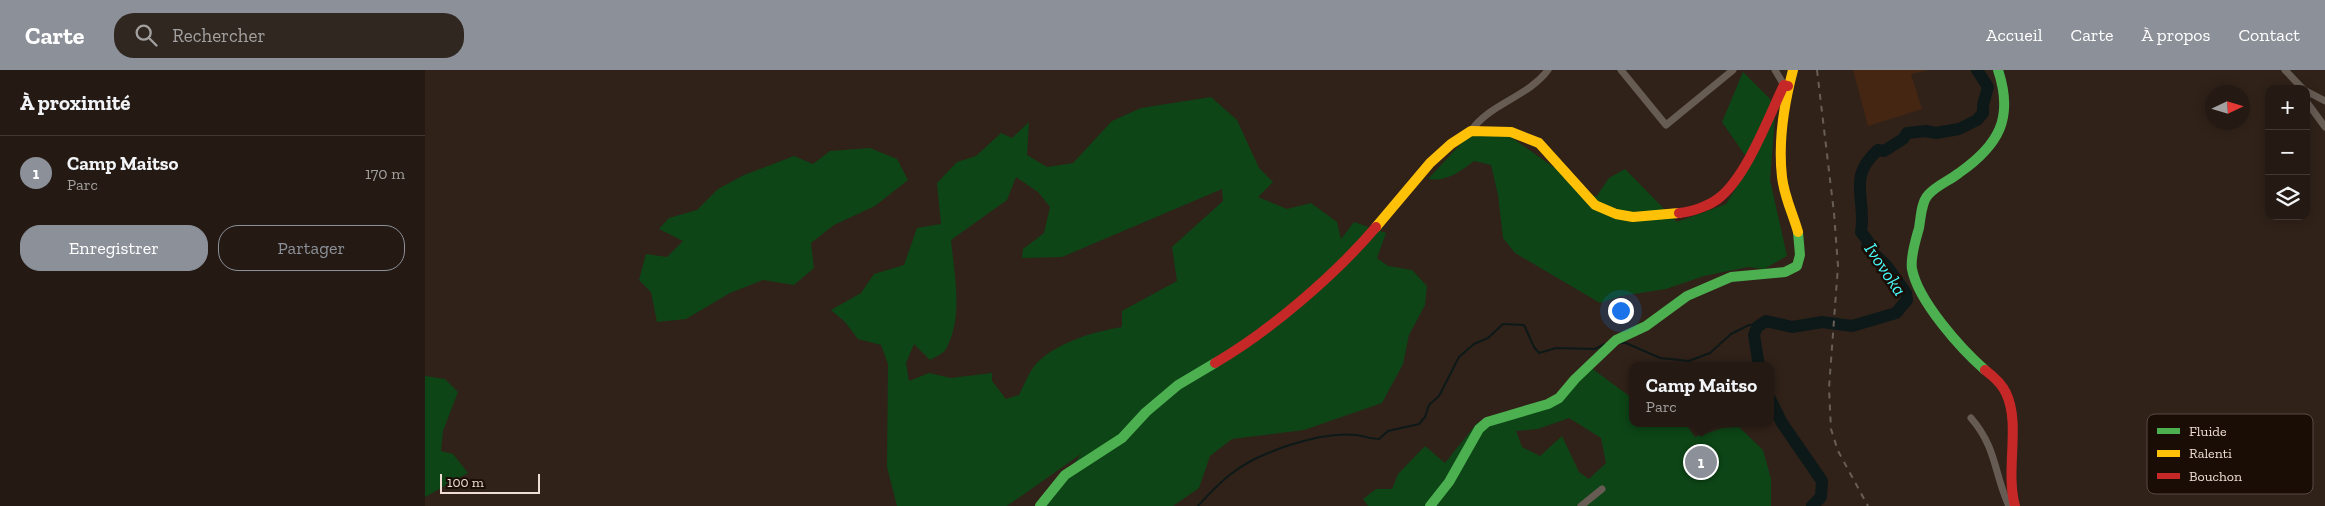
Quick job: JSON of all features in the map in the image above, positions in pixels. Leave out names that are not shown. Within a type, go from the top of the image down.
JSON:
[{"type":"street","points":[[1040,506],[1065,475],[1122,438],[1146,412],[1178,385],[1228,356],[1265,329],[1325,279],[1355,251],[1430,163],[1451,144],[1471,131],[1482,118],[1543,76],[1547,70]]},
{"type":"street","points":[[1625,71],[1666,125],[1733,70]]},
{"type":"street","points":[[1430,506],[1449,482],[1479,429],[1487,422],[1548,404],[1559,398],[1575,379],[1613,343],[1646,326],[1687,296],[1731,277],[1785,272],[1797,266],[1801,255],[1800,243],[1782,177],[1786,85],[1775,70]]},
{"type":"street","points":[[1471,131],[1511,132],[1539,143],[1595,205],[1617,214],[1633,217],[1689,212],[1718,198],[1739,176],[1793,70]]},
{"type":"street","points":[[1998,70],[2004,84],[2006,110],[2003,126],[1990,148],[1975,162],[1939,186],[1926,198],[1912,268],[1915,279],[1931,307],[1949,332],[1972,358],[1994,376],[2007,394],[2011,418],[2009,487],[2015,506]]},
{"type":"street","points":[[2285,70],[2299,85]]},
{"type":"street","points":[[2310,93],[2325,101]]},
{"type":"street","points":[[2310,106],[2325,127]]},
{"type":"street","points":[[1971,418],[1991,450],[1999,471],[2000,485],[2009,506]]},
{"type":"street","points":[[1581,506],[1602,488]]},
{"type":"shaded area","points":[[1853,70],[1929,70],[1911,74],[1922,109],[1868,126]]},
{"type":"green space","points":[[1743,72],[1776,105],[1770,180],[1787,256],[1764,269],[1748,267],[1704,276],[1666,289],[1621,296],[1600,303],[1515,253],[1503,238],[1498,195],[1491,165],[1474,161],[1447,178],[1428,179],[1468,136],[1508,135],[1596,197],[1609,178],[1625,169],[1677,222],[1726,204],[1751,164],[1722,122]]},
{"type":"green space","points":[[1211,97],[1237,120],[1259,168],[1273,182],[1258,197],[1287,209],[1311,203],[1337,222],[1341,239],[1354,222],[1386,233],[1377,258],[1388,266],[1412,270],[1427,286],[1425,305],[1409,335],[1403,364],[1382,403],[1304,430],[1232,439],[1210,456],[1199,488],[1173,506],[1044,506],[1081,454],[1007,506],[897,506],[887,467],[888,364],[881,345],[858,339],[845,322],[831,310],[861,293],[874,274],[904,265],[917,228],[941,224],[937,183],[957,162],[976,156],[1001,133],[1012,138],[1029,122],[1027,155],[1047,167],[1073,163],[1112,121],[1141,108]],"holes":[[[1016,177],[1038,192],[1050,207],[1044,233],[1023,249],[1022,258],[1062,257],[1222,189],[1223,201],[1172,247],[1177,281],[1122,311],[1122,327],[1076,339],[1045,356],[1033,367],[1019,395],[1006,399],[992,381],[992,373],[951,378],[929,373],[909,381],[906,363],[914,344],[930,360],[945,351],[952,336],[955,323],[956,295],[951,240],[1007,200]]]},
{"type":"green space","points":[[870,148],[897,159],[908,180],[875,206],[834,225],[811,243],[814,268],[794,285],[763,280],[730,293],[686,319],[657,322],[651,292],[639,280],[646,254],[667,257],[683,241],[659,229],[669,218],[697,210],[718,189],[744,175],[794,156],[813,164],[830,151]]},
{"type":"green space","points":[[1590,367],[1629,396],[1629,427],[1688,427],[1695,437],[1723,428],[1739,427],[1763,450],[1771,479],[1771,506],[1368,506],[1363,499],[1376,489],[1392,489],[1398,474],[1425,446],[1445,463],[1477,423],[1548,404]],"holes":[[[1569,418],[1601,438],[1606,463],[1589,479],[1579,472],[1562,436],[1540,456],[1522,447],[1516,431],[1538,429]]]},
{"type":"green space","points":[[425,376],[445,379],[458,392],[443,431],[441,451],[453,454],[468,473],[425,497]]},
{"type":"waterway","name":"Ivovoka","points":[[1758,362],[1754,335],[1757,327],[1766,321],[1792,327],[1822,322],[1852,326],[1896,313],[1907,300],[1906,293],[1886,265],[1867,247],[1868,241],[1861,232],[1860,180],[1863,170],[1868,160],[1878,150],[1884,151],[1903,139],[1907,133],[1926,131],[1936,133],[1959,129],[1977,120],[1983,113],[1983,105],[1988,87],[1977,70]]},
{"type":"waterway","points":[[1198,506],[1231,474],[1257,458],[1273,451],[1325,436],[1356,435],[1379,439],[1388,431],[1419,424],[1425,417],[1429,405],[1439,396],[1459,357],[1474,344],[1488,338],[1503,324],[1524,325],[1534,347],[1539,353],[1556,348],[1595,349],[1605,344]]},
{"type":"waterway","points":[[1620,343],[1626,343],[1660,358],[1689,361],[1710,353],[1731,334],[1749,325],[1761,324]]},
{"type":"waterway","name":"Ivovoka","points":[[1774,407],[1782,423],[1822,481],[1821,497],[1812,506]]},
{"type":"railway","points":[[1817,70],[1834,213],[1838,266],[1829,388],[1831,429],[1838,451],[1868,506]]},
{"type":"traffic: fast","points":[[1985,370],[1964,350],[1931,309],[1916,282],[1912,264],[1926,198],[1935,188],[1973,163],[1993,141],[2000,129],[2004,102],[2003,87],[1998,70]]},
{"type":"traffic: fast","points":[[1430,506],[1449,482],[1479,429],[1487,422],[1548,404],[1559,398],[1575,379],[1616,340],[1646,326],[1687,296],[1731,277],[1785,272],[1797,266],[1800,255],[1798,232]]},
{"type":"traffic: fast","points":[[1040,506],[1065,475],[1122,438],[1146,412],[1178,385],[1215,363]]},
{"type":"traffic: slow","points":[[1793,70],[1783,123],[1781,164],[1785,191],[1798,232]]},
{"type":"traffic: slow","points":[[1376,227],[1430,163],[1451,144],[1471,131],[1511,132],[1539,143],[1595,205],[1616,214],[1633,217],[1679,213]]},
{"type":"traffic: jam","points":[[1679,213],[1710,204],[1729,188],[1748,161],[1784,85],[1788,86]]},
{"type":"traffic: jam","points":[[1215,363],[1258,335],[1301,301],[1322,283],[1376,227]]},
{"type":"traffic: jam","points":[[1985,370],[2002,386],[2010,405],[2013,433],[2011,478],[2015,506]]},
{"type":"place","name":"Camp Maitso","points":[[1701,462]]}]
